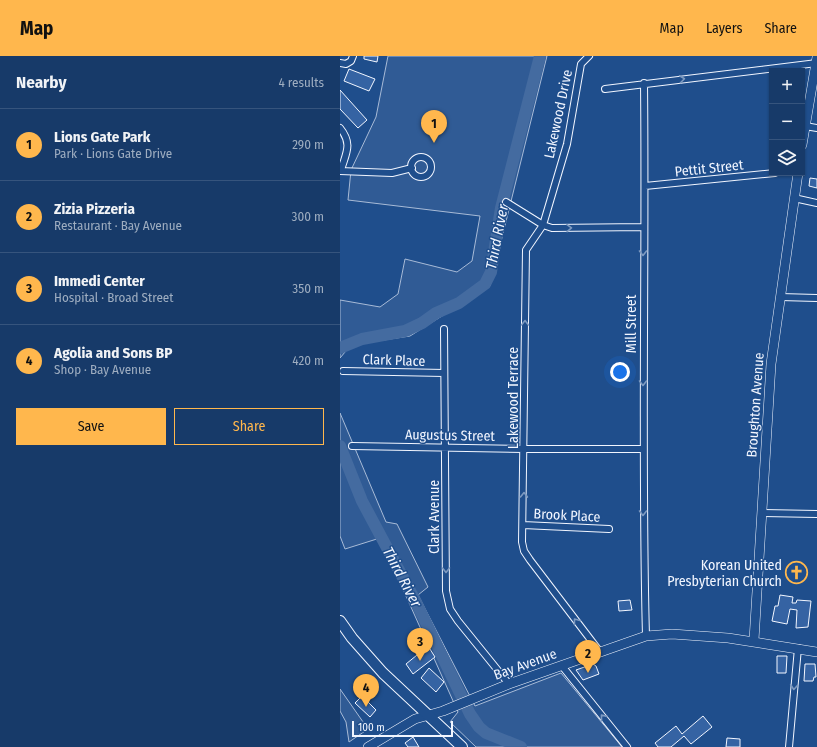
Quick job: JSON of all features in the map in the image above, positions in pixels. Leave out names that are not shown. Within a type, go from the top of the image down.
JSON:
[{"type":"main road","points":[[340,622],[352,638],[383,672],[429,714],[462,747]]},
{"type":"street","points":[[340,63],[346,64],[351,61],[353,56]]},
{"type":"street","name":"Lakewood Drive","points":[[543,225],[567,144],[581,64],[589,56]]},
{"type":"street","points":[[605,89],[817,61],[805,126],[817,128]]},
{"type":"street","name":"Mill Street","points":[[644,83],[645,186],[643,227],[643,449],[646,636]]},
{"type":"street","points":[[340,128],[348,142],[340,170],[392,173],[412,168]]},
{"type":"street","name":"Pettit Street","points":[[645,186],[769,174]]},
{"type":"street","name":"Broughton Avenue","points":[[754,640],[771,364],[798,176]]},
{"type":"street","points":[[794,198],[817,203]]},
{"type":"street","points":[[506,202],[543,225],[552,228],[643,227]]},
{"type":"street","name":"Lakewood Terrace","points":[[543,225],[526,250],[522,542],[524,551],[600,652]]},
{"type":"street","points":[[780,297],[817,298]]},
{"type":"street","name":"Clark Avenue","points":[[444,329],[446,591],[450,609],[458,621],[509,684]]},
{"type":"street","name":"Clark Place","points":[[343,371],[444,373]]},
{"type":"street","name":"Augustus Street","points":[[352,446],[524,449],[643,449]]},
{"type":"street","points":[[763,513],[817,514]]},
{"type":"street","name":"Brook Place","points":[[523,525],[609,529]]},
{"type":"street","name":"Bay Avenue","points":[[368,747],[407,723],[429,714],[444,711],[509,684],[646,636],[672,634],[754,640],[817,652]]},
{"type":"street","points":[[789,747],[798,648]]},
{"type":"street","points":[[562,666],[627,747]]},
{"type":"shaded area","points":[[388,56],[547,56],[490,286],[410,336],[351,345],[340,358],[340,300],[380,307],[398,294],[405,259],[457,272],[472,261],[480,216],[348,200],[351,170],[376,117]]},
{"type":"shaded area","points":[[340,413],[386,522],[397,524],[428,587],[418,595],[475,706],[561,673],[622,747],[476,747],[450,722],[458,712],[380,538],[345,549],[340,536]]},
{"type":"shaded area","points":[[340,689],[368,729],[349,742],[346,722],[340,711]]},
{"type":"building","points":[[364,56],[378,56],[377,62],[364,59]]},
{"type":"building","points":[[349,69],[375,79],[369,91],[344,81]]},
{"type":"building","points":[[340,90],[367,120],[358,128],[340,109]]},
{"type":"building","points":[[810,178],[817,179],[817,188],[809,186]]},
{"type":"building","points":[[780,595],[793,597],[792,603],[796,603],[797,600],[811,601],[808,627],[796,628],[797,610],[790,609],[787,624],[772,621],[775,606],[778,606]]},
{"type":"building","points":[[630,600],[632,610],[619,611],[618,601]]},
{"type":"building","points":[[428,646],[435,657],[413,674],[406,664]]},
{"type":"building","points":[[777,656],[787,656],[786,673],[777,673]]},
{"type":"building","points":[[593,664],[596,666],[599,674],[583,680],[576,670]]},
{"type":"building","points":[[805,664],[815,664],[816,677],[814,677],[813,681],[804,681]]},
{"type":"building","points":[[429,668],[444,682],[436,692],[421,678]]},
{"type":"building","points":[[362,696],[376,710],[370,717],[355,703]]},
{"type":"building","points":[[703,716],[712,727],[691,744],[684,736],[671,747],[658,747],[655,743],[676,726],[682,734]]},
{"type":"building","points":[[413,737],[419,747],[408,747],[405,743]]},
{"type":"building","points":[[727,738],[740,739],[740,747],[726,747]]},
{"type":"waterway","name":"Third River","points":[[340,348],[362,339],[405,331],[422,323],[436,313],[459,303],[485,284],[491,272],[501,208],[540,56]]},
{"type":"waterway","name":"Third River","points":[[340,446],[362,501],[416,602],[470,714],[479,727],[486,733],[521,747]]},
{"type":"place","name":"Lions Gate Park","points":[[434,143]]},
{"type":"place","name":"Korean United Presbyterian Church","points":[[797,573]]},
{"type":"place","name":"Immedi Center","points":[[420,661]]},
{"type":"place","name":"Zizia Pizzeria","points":[[588,673]]},
{"type":"place","name":"Agolia and Sons BP","points":[[366,707]]}]
